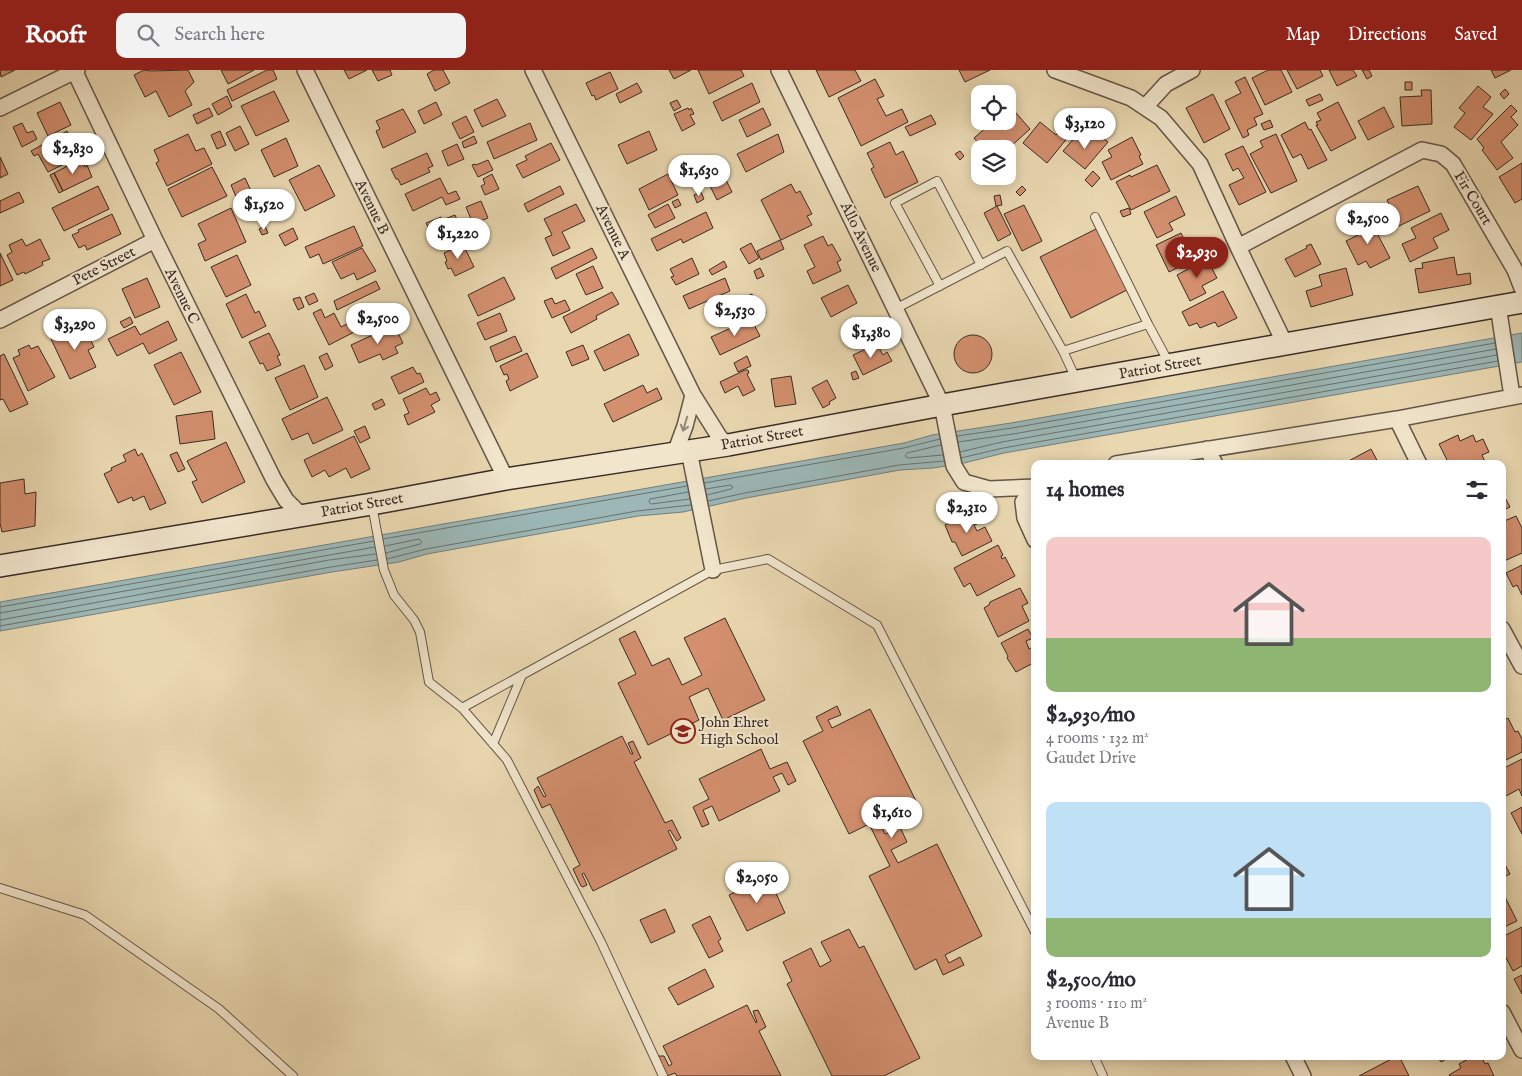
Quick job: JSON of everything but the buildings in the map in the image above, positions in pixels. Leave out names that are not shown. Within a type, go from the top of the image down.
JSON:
[{"type":"main road","name":"Patriot Street","points":[[0,566],[301,516],[374,513],[506,479],[686,457],[728,445],[944,415],[1077,381],[1285,344],[1499,312],[1522,302]]},
{"type":"street","points":[[0,108],[75,70]]},
{"type":"street","name":"Avenue C","points":[[75,70],[155,240],[274,480],[286,500],[301,516]]},
{"type":"street","name":"Avenue B","points":[[305,70],[506,479]]},
{"type":"street","name":"Avenue A","points":[[533,70],[693,395],[720,438],[728,445]]},
{"type":"street","name":"Allo Avenue","points":[[779,70],[895,308],[944,415],[954,466],[964,482],[989,489],[1031,487]]},
{"type":"street","points":[[1055,70],[1131,98],[1145,107],[1161,118],[1200,164],[1285,344]]},
{"type":"street","points":[[1145,107],[1166,84],[1192,70]]},
{"type":"street","name":"Fir Court","points":[[1238,247],[1422,150],[1441,154],[1453,164],[1515,270],[1522,288]]},
{"type":"street","name":"Pete Street","points":[[0,320],[155,240]]},
{"type":"street","points":[[1140,460],[1397,419],[1517,396],[1510,376],[1499,312]]},
{"type":"street","points":[[693,395],[685,426],[686,457],[703,523],[712,570]]},
{"type":"street","points":[[1397,419],[1417,460]]},
{"type":"street","points":[[1207,449],[1213,460]]},
{"type":"street","points":[[1031,492],[1023,502],[1025,518],[1031,531]]},
{"type":"street","points":[[1506,636],[1522,666]]},
{"type":"street","points":[[1506,1020],[1522,1050]]},
{"type":"street","points":[[1295,1060],[1303,1076]]},
{"type":"lane","points":[[940,286],[895,202],[937,180],[981,264]]},
{"type":"lane","points":[[1095,217],[1170,365]]},
{"type":"lane","points":[[895,308],[1007,251],[1063,350],[1077,381]]},
{"type":"lane","points":[[1063,350],[1148,324]]},
{"type":"lane","points":[[374,513],[384,570],[394,595],[414,620],[420,632],[429,682],[462,708],[508,760],[601,942],[663,1076]]},
{"type":"lane","points":[[462,708],[712,570],[768,559],[877,625],[1031,924]]},
{"type":"lane","points":[[493,744],[522,675]]},
{"type":"lane","points":[[0,888],[85,915],[219,1009],[293,1076]]},
{"type":"lane","points":[[1096,1060],[1103,1076]]},
{"type":"water","points":[[1522,333],[1522,362],[1004,453],[964,463],[933,468],[900,470],[746,498],[683,512],[638,516],[427,554],[399,562],[332,572],[0,631],[0,602],[904,443],[932,435],[1011,423]]},
{"type":"place","name":"John Ehret High School","points":[[683,731]]}]
